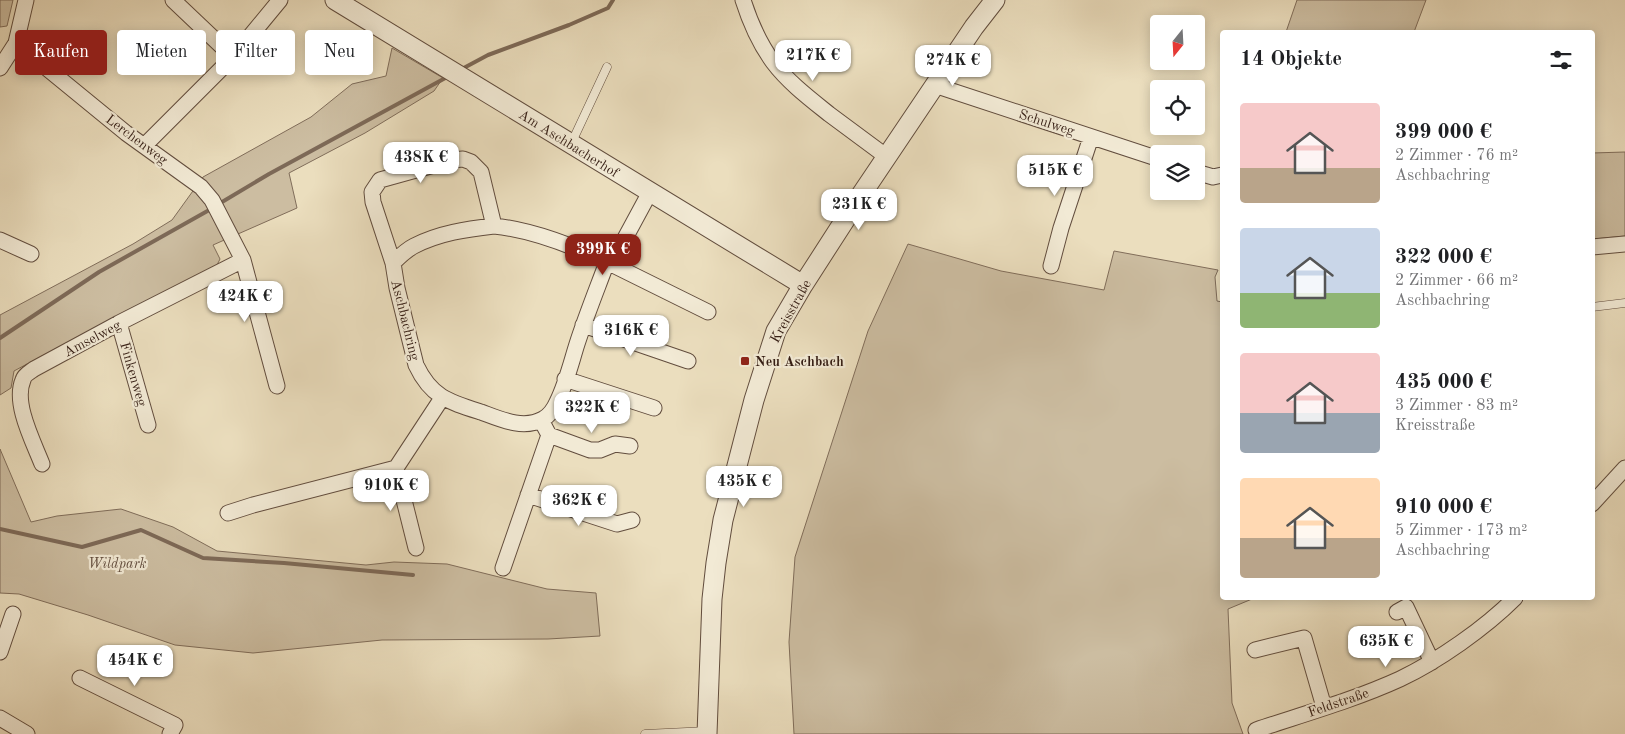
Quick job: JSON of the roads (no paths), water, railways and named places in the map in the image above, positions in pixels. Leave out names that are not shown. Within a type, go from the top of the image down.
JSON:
[{"type":"street","points":[[19,30],[26,0]]},
{"type":"street","points":[[172,0],[216,41]]},
{"type":"street","points":[[256,30],[280,0]]},
{"type":"street","name":"Am Aschbacherhof","points":[[335,0],[803,285]]},
{"type":"street","points":[[744,0],[754,31],[780,70],[796,87],[887,158]]},
{"type":"street","name":"Kreisstraße","points":[[707,732],[712,599],[723,520],[754,400],[776,331],[803,285],[934,85],[995,0]]},
{"type":"street","points":[[0,68],[15,45]]},
{"type":"street","name":"Lerchenweg","points":[[56,75],[144,146],[201,187],[212,200],[241,255],[277,386]]},
{"type":"street","points":[[144,146],[217,75]]},
{"type":"street","name":"Schulweg","points":[[934,85],[1150,156]]},
{"type":"street","points":[[1052,266],[1061,228],[1091,137]]},
{"type":"street","name":"Aschbachring","points":[[494,226],[480,172],[471,162],[463,159],[452,160],[380,180],[372,192],[373,202],[393,263],[397,288],[416,365],[422,377],[442,398],[452,403],[511,423],[527,424],[541,420]]},
{"type":"street","points":[[1205,174],[1220,175]]},
{"type":"street","points":[[630,446],[615,444],[600,450],[590,450],[549,435],[541,420],[549,414],[557,402],[607,262],[623,242],[650,192]]},
{"type":"street","name":"Aschbachring","points":[[393,263],[413,246],[441,235],[494,226],[514,228],[531,232],[584,251],[708,312]]},
{"type":"street","points":[[0,240],[31,254]]},
{"type":"street","points":[[1595,247],[1625,244]]},
{"type":"street","name":"Amselweg","points":[[42,464],[26,424],[20,402],[23,378],[34,369],[241,255]]},
{"type":"street","name":"Finkenweg","points":[[119,323],[148,425]]},
{"type":"street","points":[[583,325],[688,361]]},
{"type":"street","points":[[565,379],[654,408]]},
{"type":"street","points":[[228,513],[252,500],[396,468],[442,398]]},
{"type":"street","points":[[503,568],[549,435]]},
{"type":"street","points":[[396,468],[416,548]]},
{"type":"street","points":[[1595,501],[1625,468]]},
{"type":"street","points":[[528,495],[617,524],[632,520]]},
{"type":"street","name":"Feldstraße","points":[[1256,730],[1400,679],[1432,662],[1474,633],[1513,600]]},
{"type":"street","points":[[1397,612],[1406,607],[1432,662]]},
{"type":"street","points":[[0,652],[13,614]]},
{"type":"street","points":[[1255,650],[1304,638],[1324,707]]},
{"type":"street","points":[[80,678],[172,730]]},
{"type":"street","points":[[4,725],[27,734]]},
{"type":"lane","points":[[571,144],[607,67]]},
{"type":"lane","points":[[1595,307],[1625,303]]},
{"type":"lane","name":"Kreisstraße","points":[[645,734],[707,732]]},
{"type":"waterway","points":[[460,70],[488,55],[569,25],[608,8],[613,0]]},
{"type":"waterway","points":[[217,205],[269,174],[449,76]]},
{"type":"waterway","points":[[0,338],[99,272],[211,209]]},
{"type":"waterway","points":[[0,529],[82,547],[141,530],[203,558],[284,563],[413,575]]},
{"type":"place","name":"Neu Aschbach","points":[[745,361]]},
{"type":"park label","name":"Wildpark","points":[[117,563]]}]
